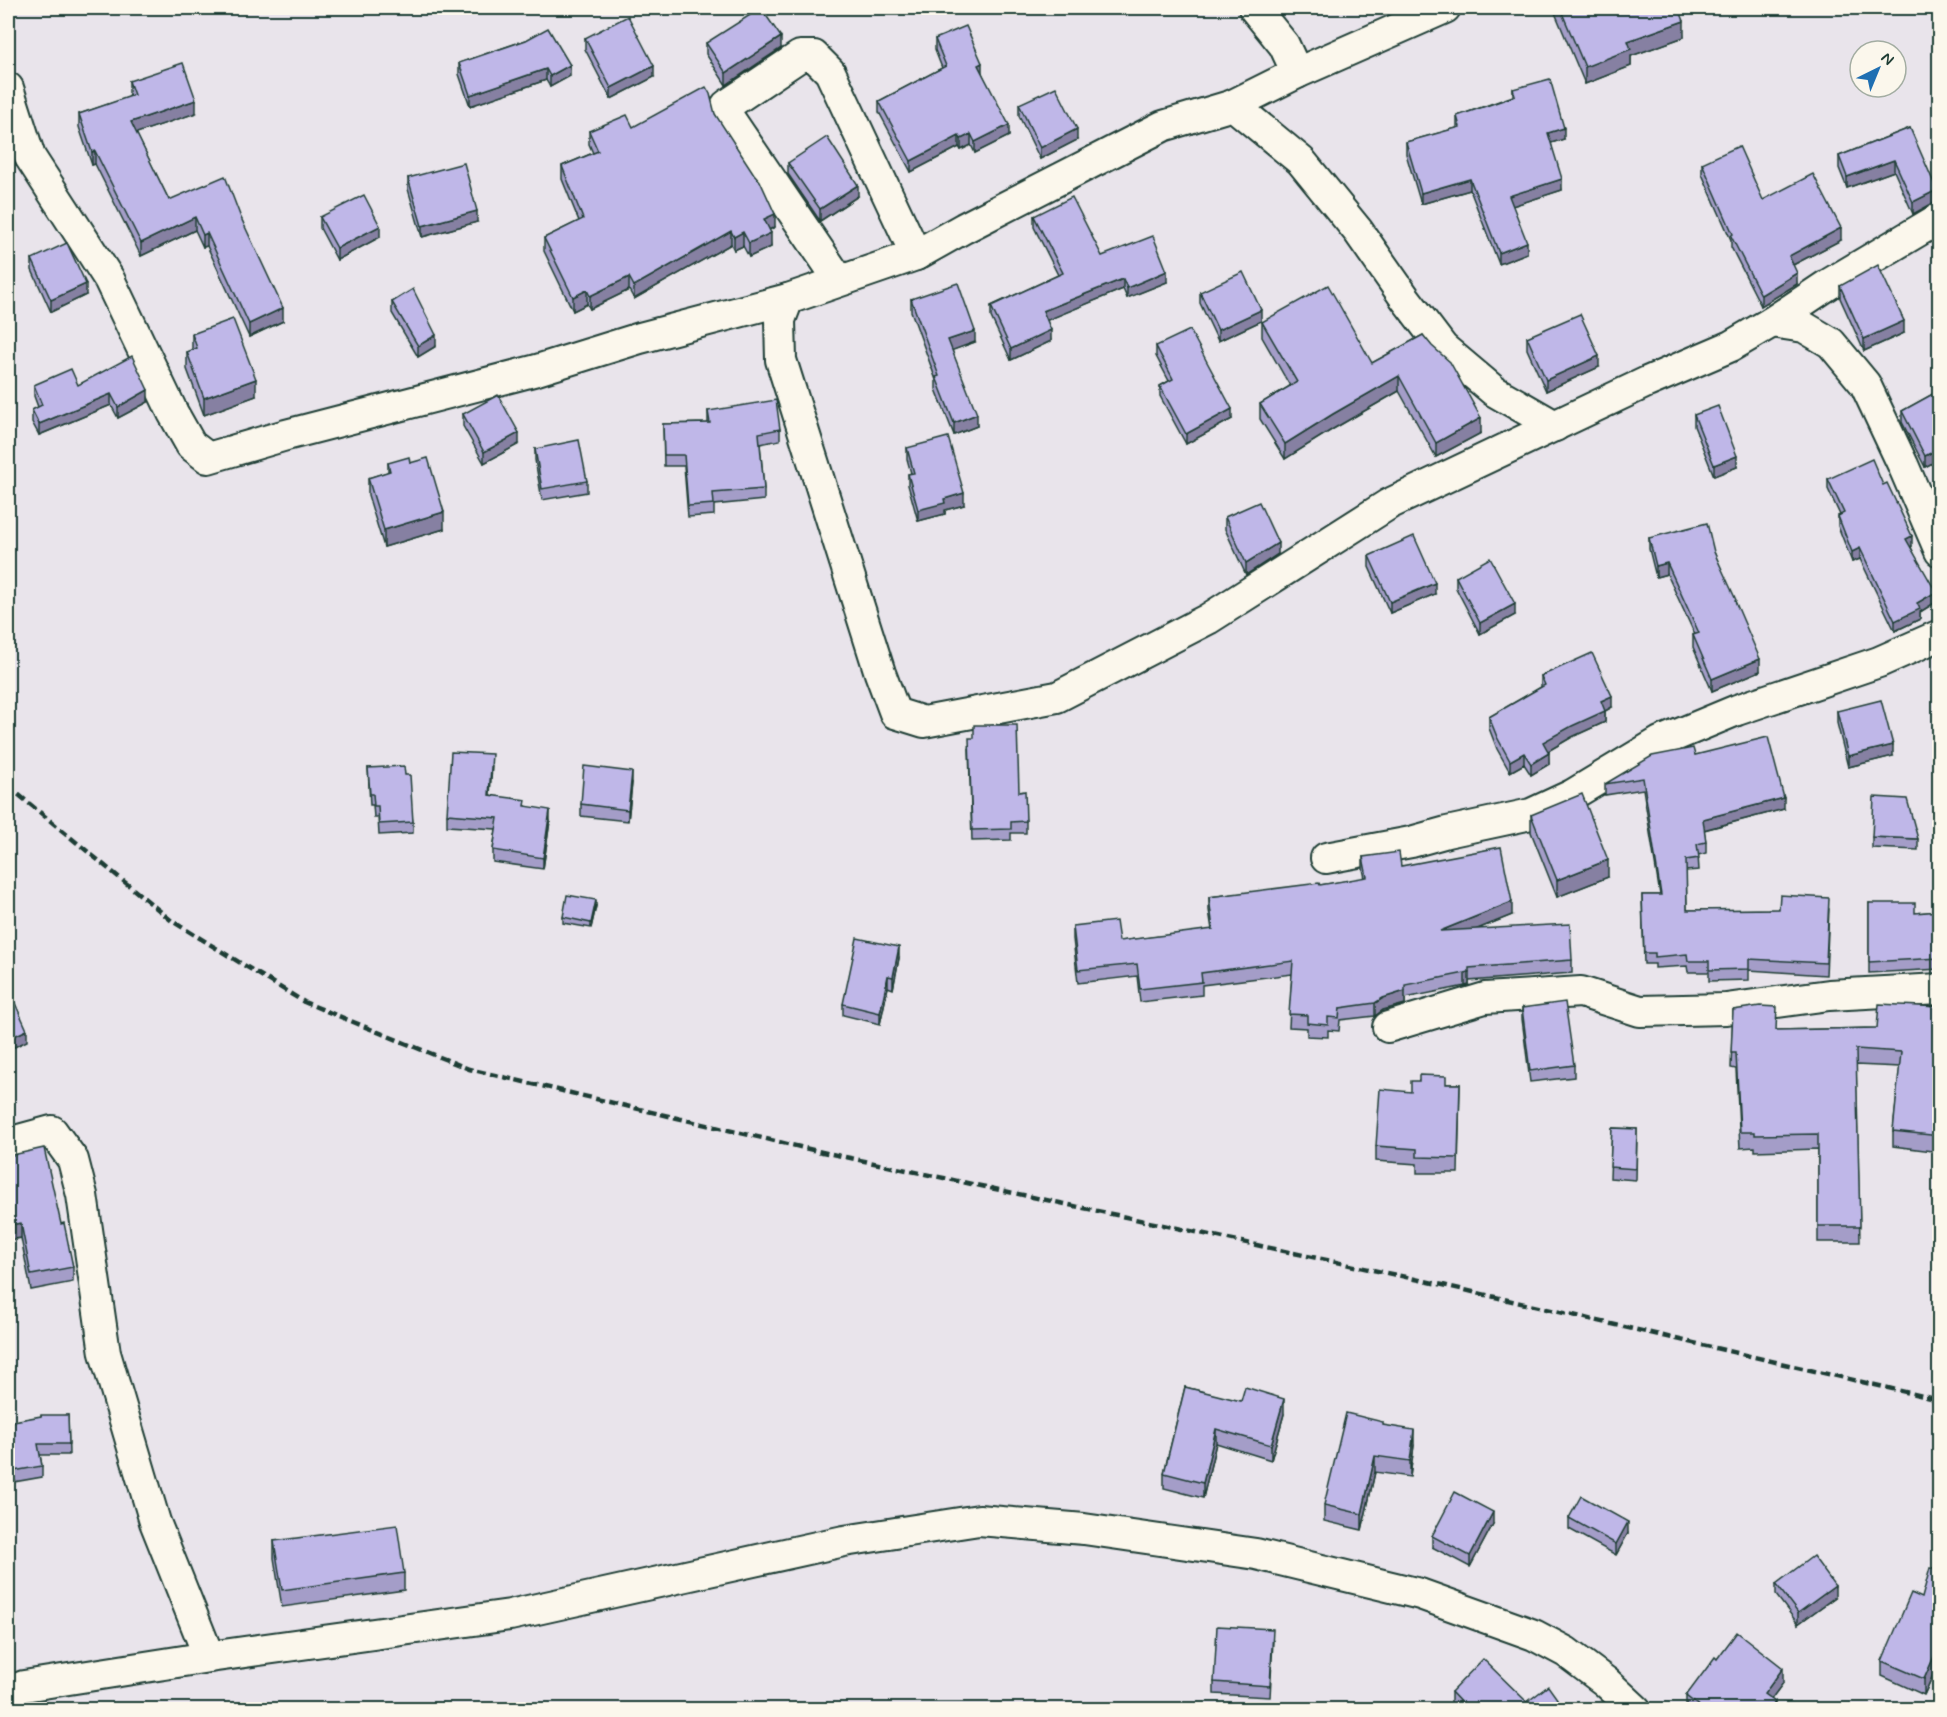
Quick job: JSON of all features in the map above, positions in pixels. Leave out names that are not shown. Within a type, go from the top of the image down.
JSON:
[{"type":"street","points":[[1254,8],[1284,45],[1297,73]]},
{"type":"street","points":[[8,88],[30,156],[109,279],[173,413],[191,445],[208,458],[286,435],[537,370],[640,338],[788,299],[916,255],[1163,126],[1233,105],[1297,73],[1445,8]]},
{"type":"street","points":[[839,280],[729,118],[727,105],[800,56],[814,56],[830,72],[916,255]]},
{"type":"street","points":[[1233,105],[1301,161],[1358,231],[1443,348],[1494,391],[1555,426]]},
{"type":"street","points":[[788,299],[780,320],[781,360],[876,662],[895,713],[924,722],[1057,697],[1208,619],[1389,504],[1647,382],[1731,346],[1940,218]]},
{"type":"street","points":[[1772,322],[1804,327],[1831,343],[1865,384],[1940,551]]},
{"type":"street","points":[[1326,858],[1411,842],[1531,814],[1572,795],[1660,742],[1737,710],[1879,662],[1940,635]]},
{"type":"street","points":[[1388,1027],[1485,998],[1581,992],[1640,1011],[1726,1009],[1829,995],[1940,989]]},
{"type":"street","points":[[8,1143],[52,1131],[73,1160],[82,1195],[105,1353],[154,1522],[209,1657]]},
{"type":"street","points":[[8,1692],[24,1686],[209,1657],[510,1615],[844,1541],[979,1520],[1084,1529],[1256,1554],[1420,1594],[1534,1635],[1566,1652],[1606,1682],[1636,1710]]},
{"type":"building","points":[[761,8],[781,37],[726,73],[706,43]]},
{"type":"building","points":[[1560,8],[1679,8],[1684,21],[1628,41],[1631,49],[1585,67]]},
{"type":"building","points":[[628,16],[654,66],[611,88],[585,38]]},
{"type":"building","points":[[966,26],[982,63],[978,65],[1009,125],[975,142],[971,134],[961,139],[959,136],[911,161],[879,101],[946,66],[935,39]]},
{"type":"building","points":[[548,28],[570,65],[550,76],[546,69],[470,95],[459,63],[526,40]]},
{"type":"building","points":[[183,63],[196,100],[131,122],[169,200],[225,176],[241,218],[283,308],[249,324],[207,233],[203,235],[195,217],[141,243],[95,151],[92,152],[79,114],[134,95],[129,81]]},
{"type":"building","points":[[1550,79],[1564,128],[1548,133],[1562,179],[1509,196],[1527,242],[1499,253],[1470,179],[1421,193],[1406,142],[1460,127],[1457,116],[1515,96],[1513,89]]},
{"type":"building","points":[[706,87],[715,114],[760,181],[775,214],[764,219],[771,233],[749,243],[743,232],[734,237],[731,231],[634,286],[629,277],[590,296],[587,290],[573,297],[544,238],[583,219],[562,166],[598,151],[589,131],[627,115],[633,127]]},
{"type":"building","points":[[1056,87],[1077,129],[1040,148],[1019,104]]},
{"type":"building","points":[[1910,128],[1937,190],[1913,202],[1894,160],[1847,177],[1839,156]]},
{"type":"building","points":[[827,137],[858,185],[820,209],[788,163]]},
{"type":"building","points":[[1739,146],[1763,200],[1813,174],[1841,228],[1789,256],[1797,273],[1761,295],[1731,236],[1733,234],[1702,163]]},
{"type":"building","points":[[464,163],[477,211],[422,226],[408,178]]},
{"type":"building","points":[[364,195],[380,226],[337,248],[320,217]]},
{"type":"building","points":[[1072,197],[1102,256],[1153,236],[1167,271],[1127,288],[1123,279],[1043,311],[1051,330],[1011,349],[991,306],[1063,273],[1034,216]]},
{"type":"building","points":[[67,243],[86,284],[51,300],[32,259]]},
{"type":"building","points":[[1878,265],[1904,321],[1864,339],[1840,286]]},
{"type":"building","points":[[1243,272],[1261,310],[1218,330],[1200,292]]},
{"type":"building","points":[[958,283],[975,331],[948,340],[977,414],[954,423],[936,377],[939,376],[911,299]]},
{"type":"building","points":[[1328,285],[1372,363],[1423,335],[1450,362],[1481,418],[1436,443],[1399,376],[1285,444],[1260,404],[1297,382],[1262,322]]},
{"type":"building","points":[[413,289],[436,335],[418,346],[392,302]]},
{"type":"building","points":[[1580,314],[1599,356],[1546,380],[1527,337]]},
{"type":"building","points":[[233,319],[256,379],[204,398],[187,352],[197,348],[192,334]]},
{"type":"building","points":[[1190,330],[1232,409],[1186,434],[1160,386],[1173,379],[1156,346]]},
{"type":"building","points":[[132,356],[148,390],[118,407],[111,394],[39,424],[32,410],[42,405],[34,385],[71,369],[78,385]]},
{"type":"building","points":[[1940,390],[1940,448],[1925,456],[1902,411]]},
{"type":"building","points":[[498,395],[519,433],[484,452],[463,414]]},
{"type":"building","points":[[776,400],[780,429],[759,433],[764,489],[713,493],[714,504],[688,506],[684,455],[664,455],[663,424],[710,423],[708,411]]},
{"type":"building","points":[[1718,406],[1737,456],[1714,465],[1694,415]]},
{"type":"building","points":[[948,437],[964,493],[944,499],[945,503],[918,510],[908,474],[914,473],[907,448]]},
{"type":"building","points":[[579,440],[587,481],[542,489],[535,449]]},
{"type":"building","points":[[409,457],[410,463],[428,458],[444,512],[384,530],[368,478],[390,471],[388,463]]},
{"type":"building","points":[[1872,459],[1883,485],[1887,483],[1912,536],[1906,539],[1936,592],[1917,603],[1920,609],[1895,621],[1860,548],[1852,552],[1838,516],[1844,513],[1828,479]]},
{"type":"building","points":[[1259,502],[1278,543],[1246,563],[1225,517]]},
{"type":"building","points":[[1707,523],[1714,552],[1760,659],[1712,679],[1693,635],[1699,633],[1667,563],[1656,566],[1649,538]]},
{"type":"building","points":[[1414,536],[1435,583],[1390,602],[1369,556]]},
{"type":"building","points":[[1490,558],[1515,604],[1480,623],[1456,577]]},
{"type":"building","points":[[1592,653],[1612,696],[1601,701],[1605,711],[1543,742],[1549,753],[1531,764],[1524,753],[1510,761],[1489,717],[1545,685],[1541,676]]},
{"type":"building","points":[[1881,700],[1893,745],[1848,756],[1837,711]]},
{"type":"building","points":[[974,725],[1017,725],[1019,792],[1025,791],[1026,821],[1011,822],[1011,829],[972,830],[969,738],[974,738]]},
{"type":"building","points":[[1768,737],[1784,798],[1703,819],[1706,842],[1697,844],[1699,858],[1686,860],[1687,910],[1779,909],[1780,895],[1829,898],[1826,963],[1749,959],[1749,969],[1709,970],[1709,961],[1688,961],[1687,954],[1655,957],[1655,953],[1644,953],[1642,895],[1661,895],[1643,778],[1605,784],[1652,756],[1693,748],[1695,755]]},
{"type":"building","points":[[1935,747],[1940,747],[1940,792]]},
{"type":"building","points":[[451,752],[492,754],[489,795],[526,800],[525,806],[550,810],[543,858],[493,850],[498,818],[447,814]]},
{"type":"building","points":[[404,766],[405,775],[410,775],[413,822],[379,824],[378,806],[374,806],[373,794],[370,794],[368,768]]},
{"type":"building","points":[[584,766],[632,772],[628,810],[581,804]]},
{"type":"building","points":[[1582,794],[1608,860],[1557,880],[1531,815]]},
{"type":"building","points":[[1874,797],[1907,799],[1918,839],[1872,837]]},
{"type":"building","points":[[1501,847],[1512,902],[1440,931],[1570,924],[1572,960],[1469,968],[1469,972],[1405,985],[1405,991],[1375,1003],[1340,1008],[1339,1018],[1328,1017],[1328,1025],[1307,1023],[1307,1015],[1289,1014],[1293,961],[1201,973],[1202,982],[1140,989],[1137,964],[1078,970],[1073,926],[1116,921],[1119,941],[1213,929],[1209,897],[1319,883],[1320,885],[1367,877],[1363,857],[1399,852],[1401,866]]},
{"type":"building","points":[[567,895],[596,900],[591,923],[563,917]]},
{"type":"building","points":[[1869,903],[1915,903],[1915,913],[1940,911],[1940,958],[1869,962]]},
{"type":"building","points":[[857,938],[899,947],[893,977],[888,976],[880,1013],[843,1004]]},
{"type":"building","points":[[10,992],[27,1030],[8,1039],[8,993]]},
{"type":"building","points":[[1565,1002],[1574,1065],[1530,1071],[1522,1008]]},
{"type":"building","points":[[1879,1004],[1940,1007],[1940,1136],[1893,1131],[1901,1052],[1856,1049],[1860,1226],[1818,1226],[1818,1134],[1755,1135],[1755,1132],[1740,1132],[1736,1053],[1731,1053],[1733,1010],[1760,1006],[1777,1007],[1776,1030],[1877,1028]]},
{"type":"building","points":[[1419,1075],[1446,1076],[1446,1084],[1460,1084],[1458,1158],[1417,1157],[1417,1149],[1376,1146],[1380,1089],[1411,1092],[1411,1081],[1419,1081]]},
{"type":"building","points":[[1612,1128],[1637,1129],[1636,1169],[1610,1167]]},
{"type":"building","points":[[44,1148],[73,1267],[31,1275],[21,1223],[9,1225],[8,1156]]},
{"type":"building","points":[[1185,1387],[1241,1401],[1245,1387],[1284,1399],[1271,1445],[1216,1429],[1203,1483],[1164,1473]]},
{"type":"building","points":[[1346,1413],[1383,1422],[1383,1425],[1414,1430],[1410,1461],[1375,1456],[1362,1514],[1324,1505]]},
{"type":"building","points":[[41,1415],[68,1415],[69,1444],[38,1444],[42,1466],[8,1472],[8,1422]]},
{"type":"building","points":[[1455,1492],[1493,1512],[1470,1556],[1432,1536]]},
{"type":"building","points":[[1581,1496],[1628,1522],[1616,1544],[1569,1518]]},
{"type":"building","points":[[397,1525],[404,1573],[282,1590],[274,1541]]},
{"type":"building","points":[[1813,1556],[1835,1586],[1798,1613],[1776,1584]]},
{"type":"building","points":[[1930,1568],[1940,1571],[1940,1643],[1924,1679],[1882,1661],[1911,1593],[1922,1598]]},
{"type":"building","points":[[1217,1626],[1273,1629],[1270,1686],[1214,1682]]},
{"type":"building","points":[[1737,1632],[1783,1668],[1764,1694],[1775,1702],[1770,1710],[1704,1710],[1686,1696]]},
{"type":"building","points":[[1483,1659],[1527,1702],[1548,1686],[1565,1710],[1468,1710],[1451,1692]]},
{"type":"railway","points":[[8,786],[172,921],[304,1002],[469,1069],[813,1150],[1443,1285],[1940,1400]]}]
